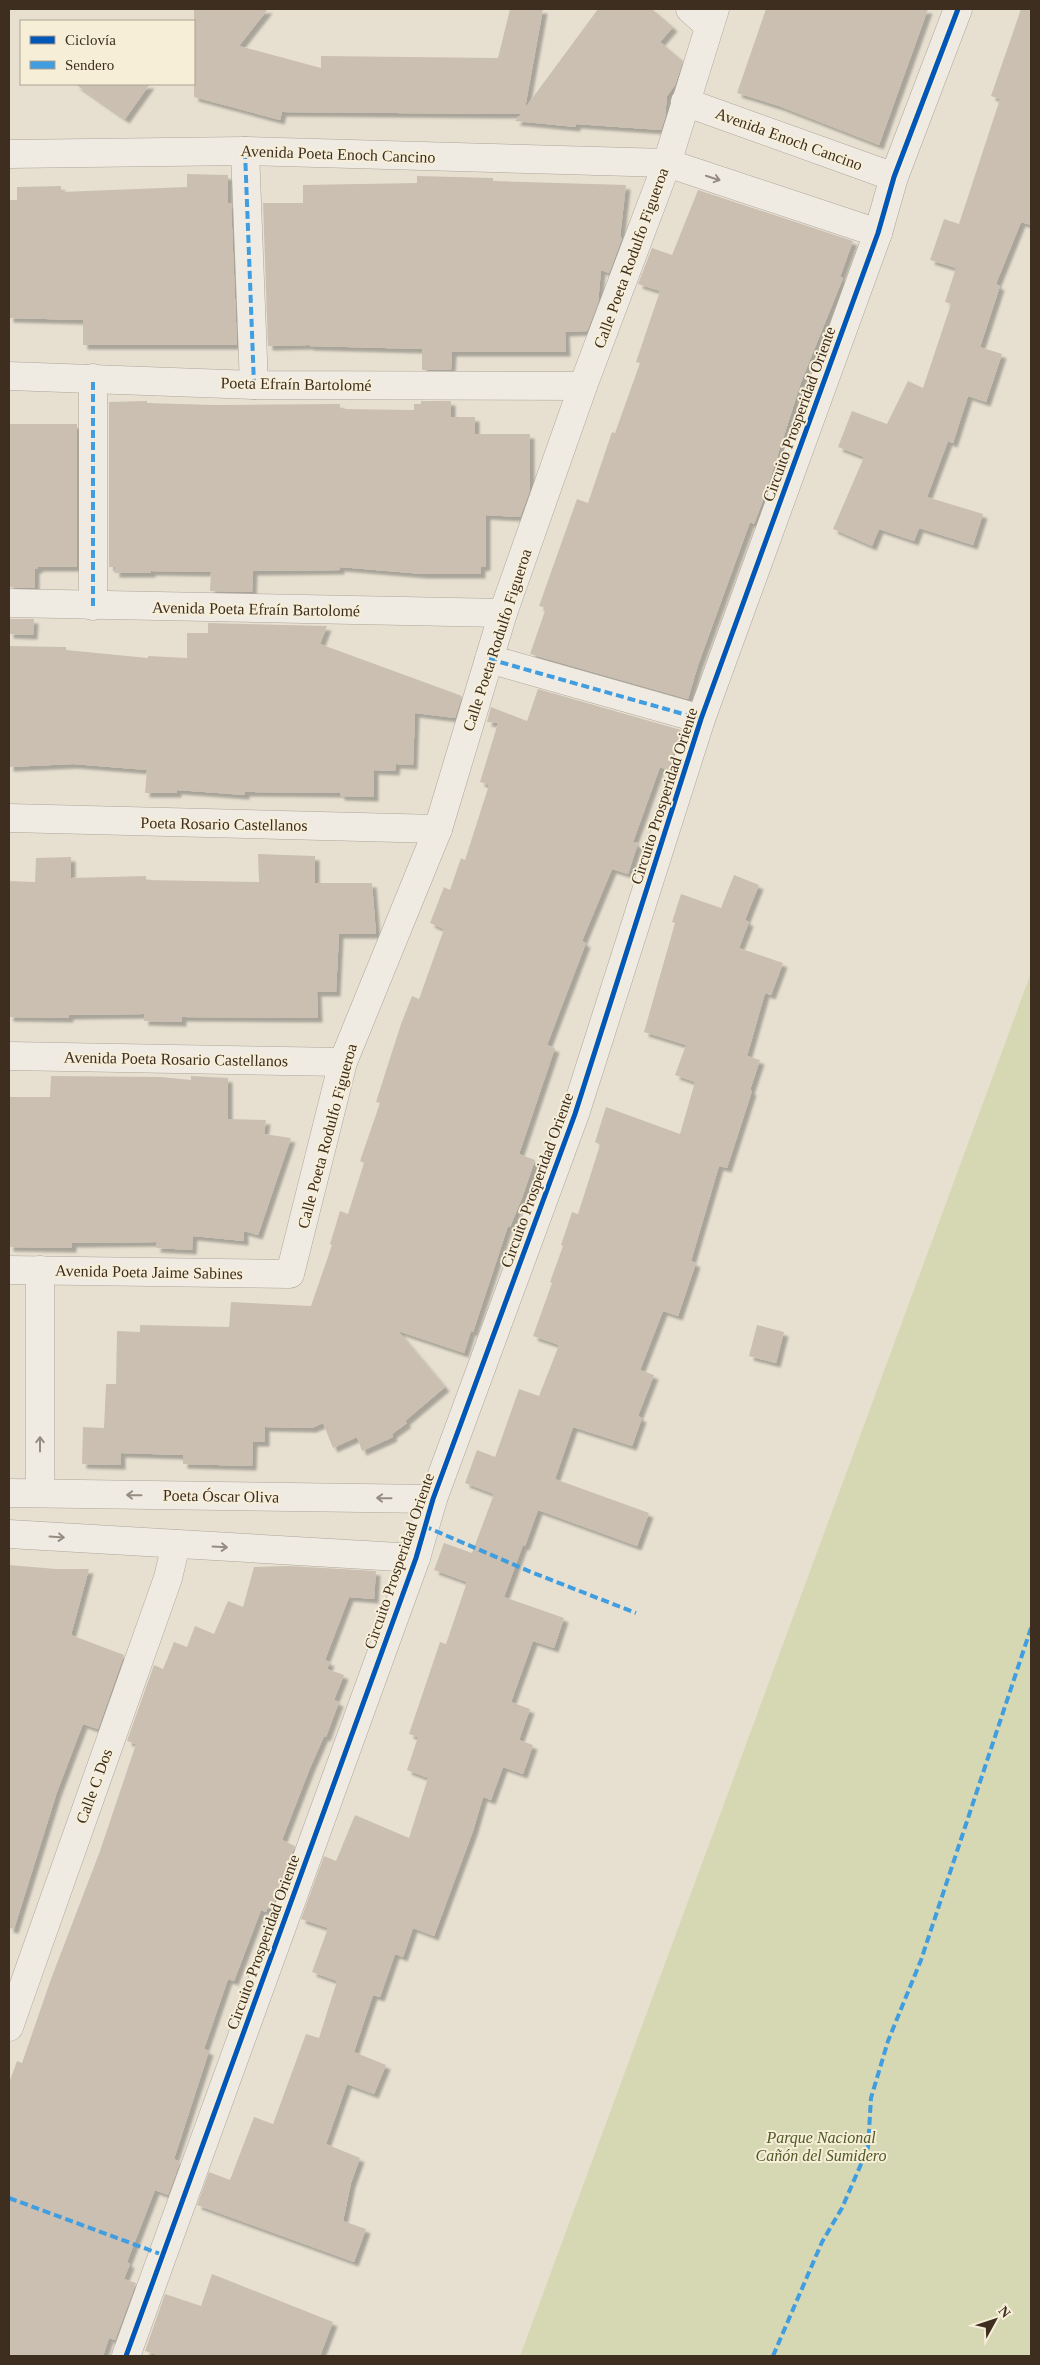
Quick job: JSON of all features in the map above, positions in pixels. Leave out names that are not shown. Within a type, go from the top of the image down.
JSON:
[{"type":"street","name":"Circuito Prosperidad Oriente","points":[[126,2356],[416,1558],[433,1499],[575,1114],[701,719],[878,233],[894,177],[958,9]]},
{"type":"street","name":"Calle Poeta Rodulfo Figueroa","points":[[290,1274],[344,1062],[438,829],[503,613],[583,386],[667,163],[685,102],[704,15]]},
{"type":"street","name":"Avenida Enoch Cancino","points":[[685,102],[894,177]]},
{"type":"street","name":"Avenida Poeta Enoch Cancino","points":[[9,154],[245,151],[667,163]]},
{"type":"street","points":[[245,151],[254,385]]},
{"type":"street","points":[[667,163],[878,233]]},
{"type":"street","name":"Poeta Efraín Bartolomé","points":[[9,376],[254,385],[583,386]]},
{"type":"street","points":[[93,606],[94,378]]},
{"type":"street","name":"Avenida Poeta Efraín Bartolomé","points":[[9,603],[503,613]]},
{"type":"street","points":[[489,659],[701,719]]},
{"type":"street","name":"Poeta Rosario Castellanos","points":[[9,818],[438,829]]},
{"type":"street","name":"Avenida Poeta Rosario Castellanos","points":[[9,1056],[344,1062]]},
{"type":"street","name":"Avenida Poeta Jaime Sabines","points":[[9,1270],[290,1274]]},
{"type":"street","points":[[40,1270],[40,1493]]},
{"type":"street","name":"Poeta Óscar Oliva","points":[[9,1493],[433,1499]]},
{"type":"street","points":[[9,1534],[416,1558]]},
{"type":"street","name":"Calle C Dos","points":[[9,2027],[168,1578],[176,1544]]},
{"type":"green space","name":"Parque Nacional Cañón del Sumidero","points":[[1031,973],[1031,2356],[520,2356]]},
{"type":"building","points":[[194,9],[268,9],[239,46],[321,68],[321,56],[498,58],[510,9],[543,9],[525,108],[598,9],[652,9],[673,27],[660,42],[683,61],[675,85],[667,96],[665,117],[661,130],[576,124],[576,127],[515,121],[521,114],[282,112],[280,120],[194,97]]},
{"type":"building","points":[[766,9],[928,9],[879,145],[779,106],[737,93]]},
{"type":"building","points":[[1021,9],[1031,9],[1031,225],[1021,222],[996,284],[1000,286],[980,347],[1002,354],[986,402],[968,396],[953,443],[948,441],[927,497],[983,514],[973,545],[919,528],[914,541],[879,529],[872,546],[833,529],[864,457],[838,447],[852,411],[887,424],[908,381],[923,388],[951,304],[945,302],[956,268],[930,260],[944,219],[959,224],[1000,99],[991,96]]},
{"type":"building","points":[[76,85],[149,85],[125,119]]},
{"type":"building","points":[[187,174],[228,175],[228,203],[231,203],[237,345],[83,345],[83,320],[9,318],[9,200],[17,200],[17,187],[61,186],[61,192],[187,187]]},
{"type":"building","points":[[417,176],[493,178],[493,181],[626,185],[620,237],[622,238],[609,273],[601,270],[598,303],[587,331],[565,332],[566,352],[452,352],[451,370],[422,370],[422,349],[309,345],[268,346],[263,203],[303,203],[303,185],[417,183]]},
{"type":"building","points":[[698,190],[853,241],[840,277],[843,278],[801,382],[766,492],[754,524],[750,522],[698,665],[688,699],[530,654],[546,608],[539,606],[577,499],[588,503],[612,432],[615,433],[640,363],[636,362],[660,291],[638,284],[652,248],[672,255]]},
{"type":"building","points":[[147,401],[147,403],[214,405],[340,404],[340,409],[414,410],[414,404],[421,404],[421,401],[451,401],[451,417],[475,417],[475,434],[530,434],[530,490],[520,517],[486,515],[486,566],[481,567],[481,574],[423,574],[340,567],[340,570],[253,571],[252,592],[210,591],[211,572],[151,571],[151,573],[115,573],[115,567],[109,567],[109,402]]},
{"type":"building","points":[[9,424],[77,424],[77,567],[38,567],[38,569],[35,569],[35,588],[9,587]]},
{"type":"building","points":[[9,619],[34,619],[33,635],[9,634]]},
{"type":"building","points":[[208,623],[327,626],[320,644],[462,696],[455,718],[415,713],[413,765],[396,764],[395,771],[374,770],[374,797],[340,796],[340,793],[245,792],[245,795],[177,790],[177,793],[145,793],[147,770],[73,764],[9,767],[9,646],[66,647],[66,650],[148,658],[148,656],[187,658],[187,633],[208,633]]},
{"type":"building","points":[[538,689],[681,730],[668,770],[660,767],[633,842],[638,843],[628,874],[612,869],[582,941],[586,943],[547,1045],[555,1048],[519,1154],[535,1160],[510,1227],[508,1226],[473,1332],[471,1331],[464,1353],[398,1331],[445,1387],[405,1421],[407,1423],[392,1434],[393,1437],[362,1451],[357,1437],[333,1448],[323,1423],[312,1428],[265,1427],[265,1442],[253,1442],[252,1466],[183,1464],[183,1455],[121,1453],[121,1465],[82,1464],[83,1427],[104,1428],[106,1384],[116,1384],[117,1331],[140,1332],[140,1325],[229,1327],[231,1302],[311,1306],[332,1245],[330,1244],[340,1211],[348,1214],[364,1163],[360,1161],[380,1103],[376,1102],[401,1024],[412,996],[419,999],[444,929],[430,923],[444,887],[450,890],[461,858],[465,860],[489,785],[480,782],[498,723],[487,722],[491,707],[527,721]]},
{"type":"building","points":[[258,854],[315,856],[315,883],[372,883],[376,934],[339,934],[336,992],[317,992],[318,1018],[182,1017],[182,1022],[144,1021],[144,1014],[69,1015],[69,1018],[9,1017],[9,881],[35,882],[36,858],[71,857],[71,878],[146,876],[146,880],[259,882]]},
{"type":"building","points":[[734,875],[759,885],[745,920],[749,922],[739,948],[783,963],[771,995],[765,993],[747,1056],[760,1060],[750,1090],[752,1091],[727,1168],[719,1166],[691,1261],[696,1263],[678,1316],[663,1311],[640,1370],[654,1375],[638,1416],[642,1418],[632,1446],[573,1427],[555,1479],[649,1513],[637,1546],[538,1510],[525,1546],[523,1545],[504,1597],[564,1618],[554,1648],[533,1641],[511,1702],[530,1709],[519,1740],[533,1745],[523,1774],[503,1767],[491,1800],[483,1797],[473,1831],[434,1936],[413,1928],[403,1957],[395,1954],[380,1997],[373,1995],[354,2052],[386,2065],[374,2094],[347,2084],[326,2144],[360,2158],[351,2183],[343,2221],[366,2229],[354,2262],[197,2205],[209,2172],[230,2180],[254,2117],[273,2124],[306,2034],[319,2038],[337,1981],[312,1972],[328,1928],[301,1919],[324,1856],[336,1861],[355,1815],[409,1838],[428,1778],[407,1770],[418,1737],[409,1734],[440,1642],[446,1644],[467,1582],[434,1570],[444,1543],[472,1553],[494,1494],[465,1483],[477,1450],[495,1457],[519,1389],[539,1396],[559,1345],[533,1336],[552,1283],[550,1282],[563,1246],[561,1245],[572,1212],[578,1214],[600,1145],[595,1142],[606,1107],[680,1134],[695,1082],[675,1075],[686,1045],[644,1032],[675,923],[672,922],[681,894],[721,908]]},
{"type":"building","points":[[51,1076],[161,1077],[191,1080],[191,1076],[228,1078],[228,1119],[266,1120],[264,1134],[291,1138],[258,1235],[244,1231],[244,1241],[193,1236],[192,1250],[156,1248],[157,1242],[72,1243],[72,1248],[9,1247],[9,1097],[50,1097]]},
{"type":"building","points":[[757,1325],[784,1332],[776,1363],[749,1356]]},
{"type":"building","points":[[9,1565],[56,1569],[89,1569],[71,1635],[124,1655],[98,1729],[83,1724],[57,1792],[14,1929],[9,1928]]},
{"type":"building","points":[[289,1566],[376,1571],[374,1599],[349,1597],[325,1660],[330,1662],[327,1669],[344,1675],[334,1700],[339,1702],[326,1737],[324,1736],[310,1768],[282,1840],[295,1846],[272,1909],[267,1908],[266,1912],[261,1910],[234,1981],[228,1979],[204,2049],[209,2051],[174,2159],[180,2162],[168,2195],[155,2190],[127,2262],[130,2264],[124,2279],[136,2283],[115,2340],[109,2338],[103,2356],[9,2356],[9,2083],[17,2061],[22,2063],[51,1979],[100,1851],[136,1744],[127,1741],[154,1665],[163,1669],[174,1642],[187,1647],[195,1626],[214,1634],[228,1601],[243,1607],[254,1567]]},
{"type":"building","points":[[212,2274],[333,2322],[320,2356],[160,2356],[145,2351],[165,2294],[201,2306]]},
{"type":"marked path","points":[[245,151],[254,385]]},
{"type":"marked path","points":[[93,378],[93,606]]},
{"type":"marked path","points":[[489,659],[701,719]]},
{"type":"marked path","points":[[424,1526],[531,1572],[636,1613]]},
{"type":"marked path","points":[[773,2356],[822,2242],[842,2208],[868,2148],[871,2098],[888,2041],[921,1960],[1031,1628]]},
{"type":"marked path","points":[[9,2198],[163,2255]]},
{"type":"cycle path","points":[[126,2356],[416,1558],[433,1499],[575,1114],[701,719],[878,233],[894,177],[958,9]]}]
